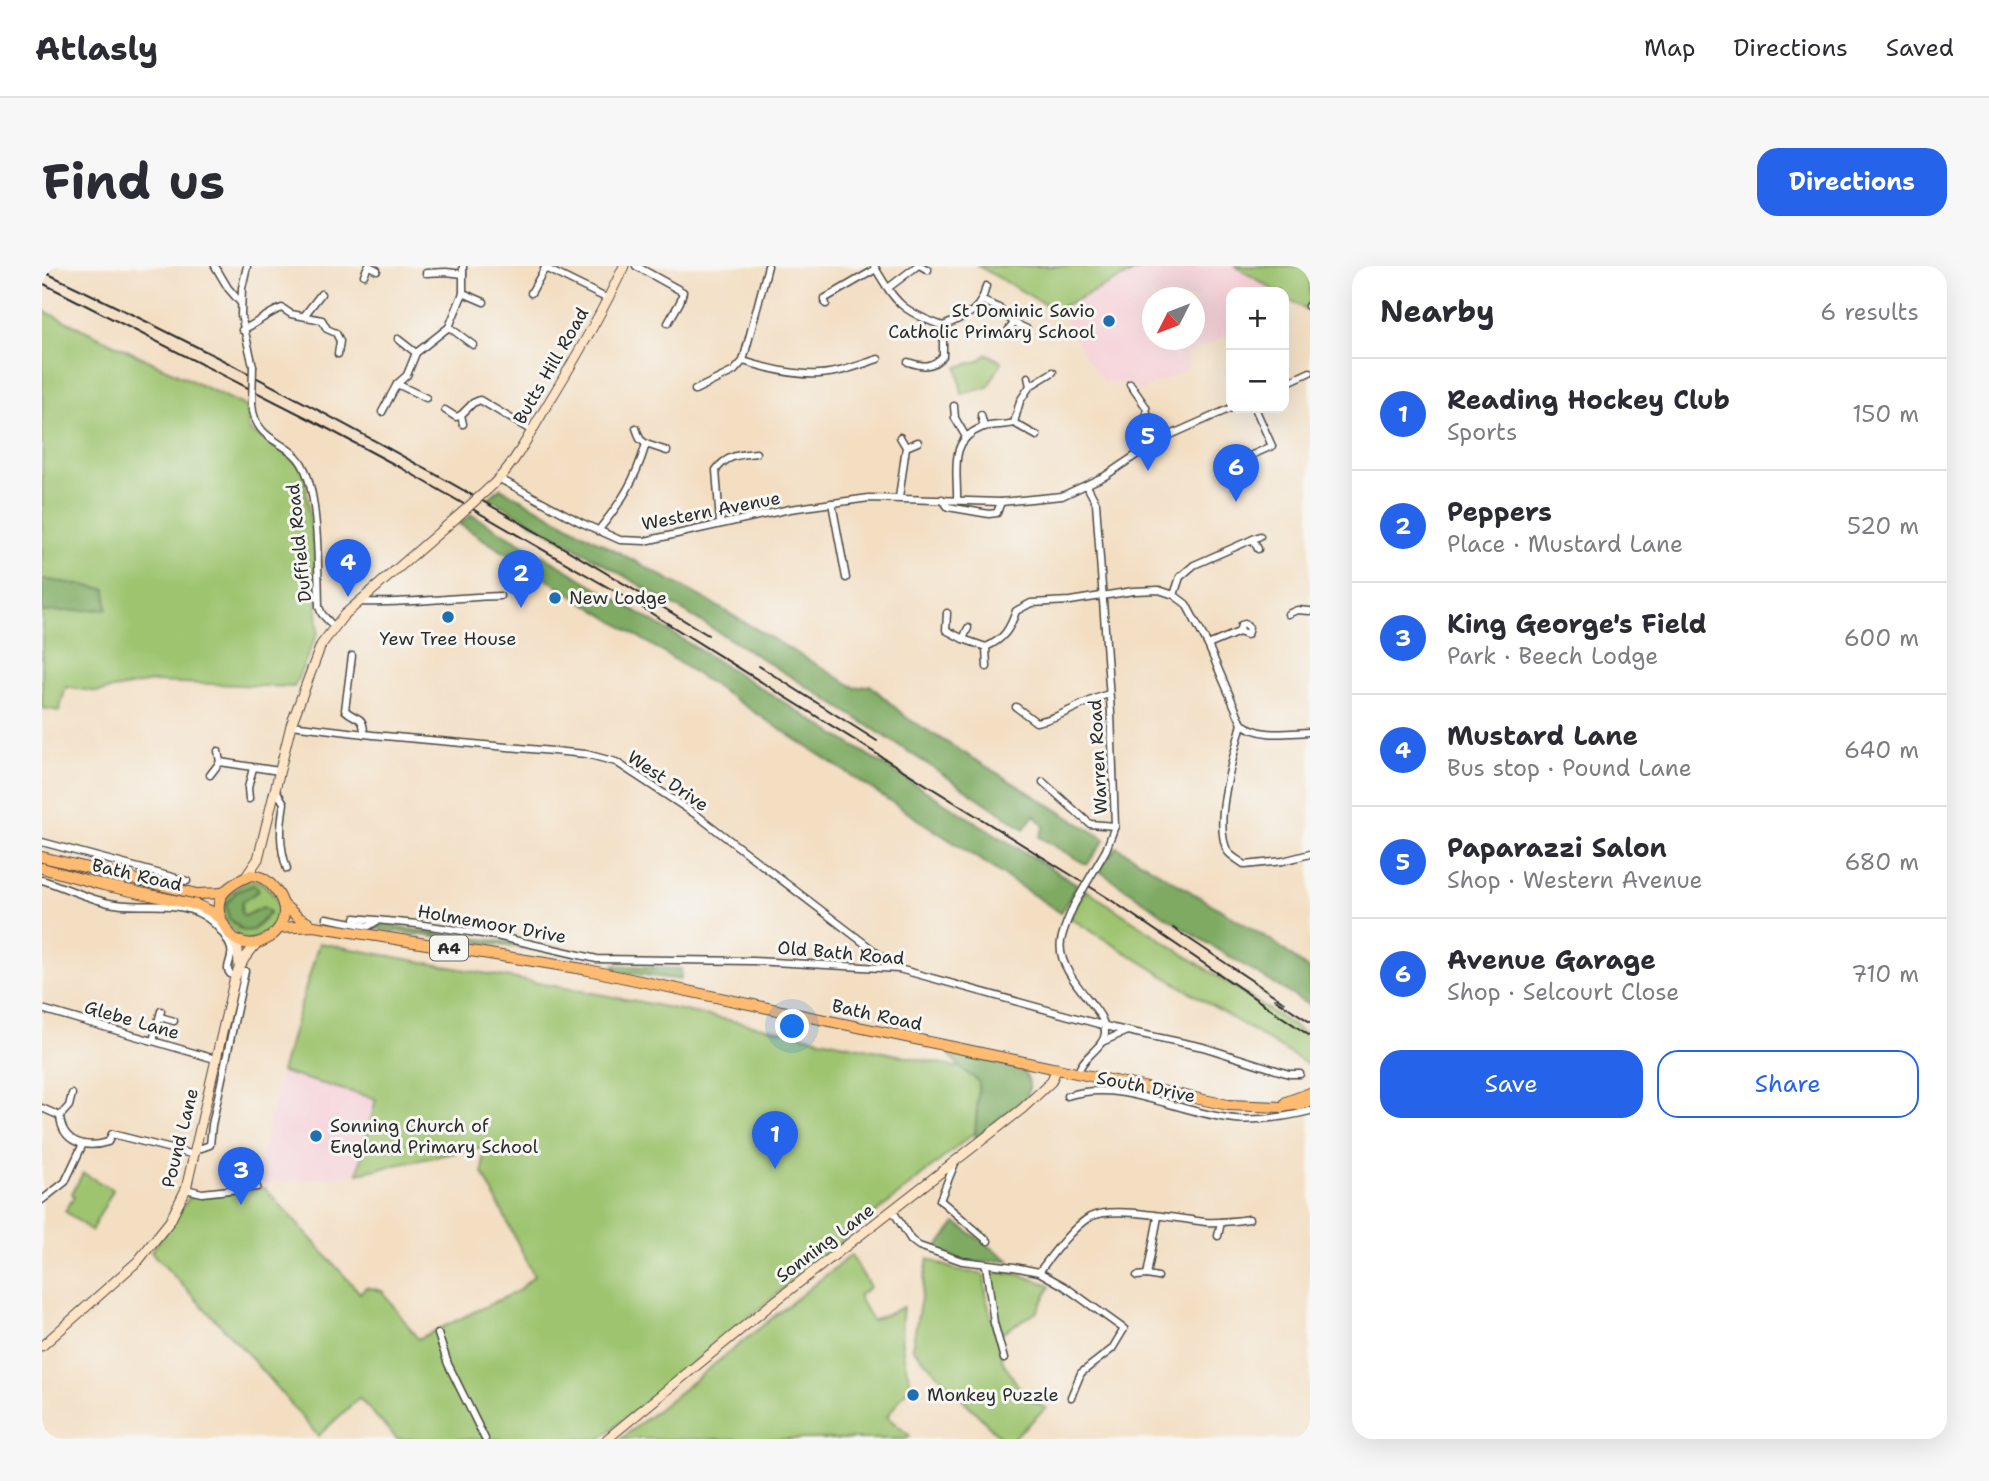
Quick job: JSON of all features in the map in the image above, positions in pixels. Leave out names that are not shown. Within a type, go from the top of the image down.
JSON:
[{"type":"main road","name":"Bath Road","points":[[42,857],[202,895],[223,893]]},
{"type":"main road","name":"Bath Road","points":[[42,868],[103,885],[197,905],[222,921]]},
{"type":"main road","points":[[103,885],[105,873]]},
{"type":"main road","points":[[254,875],[268,880],[285,906],[285,916],[279,928],[256,943],[245,944],[233,938],[217,909],[223,893],[245,878],[254,875]]},
{"type":"main road","name":"Bath Road","points":[[285,906],[314,926]]},
{"type":"main road","name":"Bath Road","points":[[279,928],[314,926],[583,969],[1242,1107],[1292,1107],[1310,1102]]},
{"type":"main road","name":"A4","points":[[1268,1107],[1310,1093]]},
{"type":"street","points":[[215,266],[240,302]]},
{"type":"street","name":"Duffield Road","points":[[247,266],[240,302],[242,330],[253,366],[252,404],[256,425],[296,456],[304,466],[313,511],[319,607],[334,627]]},
{"type":"street","points":[[364,275],[369,266],[377,270]]},
{"type":"street","points":[[382,412],[397,384],[411,376],[416,353],[449,327],[463,293],[463,266]]},
{"type":"street","name":"Butts Hill Road","points":[[500,479],[532,432],[590,335],[624,266]]},
{"type":"street","points":[[636,266],[683,292],[668,323]]},
{"type":"street","points":[[695,390],[706,381],[734,371],[743,361],[768,266]]},
{"type":"street","points":[[888,288],[919,266],[928,270]]},
{"type":"street","points":[[531,293],[546,267],[608,299]]},
{"type":"street","points":[[824,299],[875,267],[894,299],[921,318],[943,326],[970,314],[983,301],[986,286]]},
{"type":"street","points":[[426,273],[463,274]]},
{"type":"street","points":[[463,293],[484,302]]},
{"type":"street","points":[[304,316],[321,294]]},
{"type":"street","points":[[983,301],[999,308],[1014,323],[1027,329]]},
{"type":"street","points":[[242,330],[255,324],[269,312],[282,308],[291,314],[322,320],[327,329],[336,333],[340,341],[338,354]]},
{"type":"street","points":[[1008,331],[1014,323]]},
{"type":"street","points":[[908,362],[924,367],[937,363],[943,356],[943,326]]},
{"type":"street","points":[[449,327],[473,345]]},
{"type":"street","points":[[398,339],[416,353]]},
{"type":"street","points":[[743,361],[786,371],[818,374],[844,370],[878,359]]},
{"type":"street","points":[[1014,423],[1020,401],[1030,386],[1053,372]]},
{"type":"street","points":[[1289,382],[1310,372]]},
{"type":"street","points":[[1028,377],[1030,386]]},
{"type":"street","points":[[397,384],[426,398]]},
{"type":"street","points":[[1130,384],[1146,407],[1150,429],[1157,441]]},
{"type":"street","points":[[445,411],[456,417],[473,402],[480,400],[532,432]]},
{"type":"street","points":[[954,406],[955,418],[967,437]]},
{"type":"street","name":"Western Avenue","points":[[500,479],[598,531],[620,540],[645,541],[720,523],[869,498],[1001,502],[1062,496],[1087,486],[1157,441],[1226,410]]},
{"type":"street","points":[[1257,413],[1272,446]]},
{"type":"street","points":[[461,415],[463,424]]},
{"type":"street","points":[[981,415],[984,427]]},
{"type":"street","points":[[957,500],[956,457],[960,444],[967,437],[984,427],[1014,423],[1037,436]]},
{"type":"street","points":[[636,428],[640,439],[646,444],[667,451]]},
{"type":"street","points":[[900,437],[906,447],[900,498]]},
{"type":"street","points":[[906,447],[918,442]]},
{"type":"street","points":[[598,531],[638,473],[646,444]]},
{"type":"street","points":[[1252,455],[1280,444]]},
{"type":"street","points":[[720,523],[716,470],[723,461],[733,456],[745,457],[756,453]]},
{"type":"street","points":[[245,878],[258,859],[291,725],[321,645],[334,627],[359,602],[500,479]]},
{"type":"street","name":"Warren Road","points":[[1087,486],[1096,503],[1115,826],[1106,850],[1074,905],[1061,941],[1061,954],[1076,982],[1102,1017],[1103,1025]]},
{"type":"street","name":"Western Avenue","points":[[942,499],[948,507],[989,514],[997,513],[1001,502]]},
{"type":"street","points":[[832,503],[846,579]]},
{"type":"street","points":[[1174,595],[1180,578],[1194,565],[1257,537],[1258,549]]},
{"type":"street","points":[[947,613],[946,630],[986,647],[1001,640],[1011,626],[1016,611],[1031,603],[1159,590],[1174,595],[1185,604],[1208,645],[1242,724],[1253,731],[1267,734],[1310,732]]},
{"type":"street","points":[[359,602],[414,602],[452,597],[500,596]]},
{"type":"street","points":[[1288,614],[1297,610],[1310,611]]},
{"type":"street","points":[[963,639],[968,628]]},
{"type":"street","points":[[1208,645],[1239,632]]},
{"type":"street","points":[[986,647],[987,667]]},
{"type":"street","points":[[352,656],[345,710],[364,723],[364,734]]},
{"type":"street","points":[[1016,707],[1036,722],[1053,719],[1096,697],[1109,694]]},
{"type":"street","points":[[1242,724],[1227,780],[1222,831],[1229,853],[1245,865],[1283,861],[1310,853]]},
{"type":"street","name":"West Drive","points":[[291,725],[562,751],[616,762],[698,816],[899,969]]},
{"type":"street","points":[[210,775],[220,762],[218,751]]},
{"type":"street","points":[[262,760],[263,769]]},
{"type":"street","points":[[220,762],[279,771]]},
{"type":"street","points":[[249,799],[248,788],[253,768]]},
{"type":"street","points":[[1043,782],[1090,824],[1115,826]]},
{"type":"street","points":[[240,792],[248,788]]},
{"type":"street","points":[[275,789],[284,803],[280,828],[281,851],[287,869]]},
{"type":"street","points":[[1045,796],[1051,789]]},
{"type":"street","points":[[42,842],[187,881]]},
{"type":"street","points":[[105,873],[107,859]]},
{"type":"street","points":[[258,859],[268,880]]},
{"type":"street","points":[[42,880],[108,903],[151,904],[203,915],[214,923],[232,953],[227,970],[229,974],[240,972],[240,999],[210,1145],[196,1153],[112,1134],[108,1142],[96,1146],[82,1146],[66,1135],[61,1124],[61,1116],[69,1106],[72,1094]]},
{"type":"street","name":"Holmemoor Drive","points":[[326,918],[369,926],[377,921]]},
{"type":"street","name":"Holmemoor Drive","points":[[355,918],[496,936],[587,956],[583,969]]},
{"type":"street","name":"Pound Lane","points":[[233,938],[239,953],[240,972]]},
{"type":"street","name":"Pound Lane","points":[[42,1346],[138,1261],[170,1221],[186,1189],[196,1153],[230,995],[256,943]]},
{"type":"street","name":"Old Bath Road","points":[[587,956],[624,961],[752,961],[899,969],[1081,1020],[1203,1047],[1290,1074],[1300,1074]]},
{"type":"street","points":[[230,995],[240,999]]},
{"type":"street","points":[[1081,1020],[1093,1006]]},
{"type":"street","name":"Glebe Lane","points":[[42,1009],[215,1059]]},
{"type":"street","points":[[153,1041],[161,1014],[174,1021]]},
{"type":"street","points":[[1102,1042],[1103,1025]]},
{"type":"street","points":[[1077,1073],[1083,1059],[1102,1042],[1127,1031]]},
{"type":"street","name":"Sonning Lane","points":[[610,1438],[769,1306],[956,1163],[1051,1082],[1056,1068]]},
{"type":"street","name":"South Drive","points":[[1067,1096],[1085,1090],[1127,1095],[1220,1117],[1268,1119],[1310,1111]]},
{"type":"street","points":[[1220,1117],[1222,1103]]},
{"type":"street","points":[[42,1108],[61,1116]]},
{"type":"street","points":[[42,1200],[65,1182],[82,1146]]},
{"type":"street","points":[[956,1163],[940,1200],[988,1241]]},
{"type":"street","points":[[186,1189],[202,1193],[257,1187]]},
{"type":"street","points":[[893,1211],[911,1240],[919,1246],[962,1261],[1039,1272],[1064,1286],[1124,1329],[1112,1349],[1081,1373],[1072,1397]]},
{"type":"street","points":[[1039,1272],[1088,1218],[1104,1212],[1131,1212],[1221,1223],[1249,1219]]},
{"type":"street","points":[[1147,1275],[1158,1217]]},
{"type":"street","points":[[1218,1236],[1221,1223]]},
{"type":"street","points":[[986,1265],[994,1323],[1004,1359]]},
{"type":"street","points":[[1137,1276],[1158,1277]]},
{"type":"street","points":[[438,1334],[448,1364],[485,1439]]},
{"type":"shaded area","name":"St Dominic Savio Catholic Primary School","points":[[1146,266],[1235,266],[1269,287],[1226,287],[1226,336],[1205,346],[1205,287],[1142,287],[1142,350],[1195,350],[1186,354],[1187,369],[1139,391],[1132,386],[1103,380],[1083,353],[1059,307]]},
{"type":"shaded area","name":"Sonning Church of England Primary School","points":[[281,1072],[376,1099],[358,1173],[267,1185],[255,1182]]},
{"type":"green space","points":[[978,266],[1146,266],[1055,310]]},
{"type":"green space","points":[[1235,266],[1310,266],[1310,301],[1306,310],[1289,299],[1289,287],[1269,287]]},
{"type":"green space","points":[[42,310],[247,407],[249,430],[291,457],[304,470],[315,562],[318,632],[294,687],[152,682],[97,692],[66,687],[59,711],[42,708]]},
{"type":"green space","points":[[987,354],[1002,362],[988,387],[962,394],[957,367],[979,361]]},
{"type":"green space","points":[[500,488],[705,599],[856,688],[870,685],[907,718],[1105,839],[1087,865],[1039,837],[1044,826],[1034,815],[1024,829],[760,658],[489,498]]},
{"type":"green space","points":[[472,515],[625,604],[1077,884],[1061,913],[661,651],[459,524]]},
{"type":"green space","points":[[42,579],[106,589],[107,609],[42,612]]},
{"type":"green space","points":[[1117,847],[1274,942],[1310,971],[1310,1006],[1183,928],[1098,870]]},
{"type":"green space","points":[[256,880],[270,889],[281,915],[267,931],[247,940],[228,924],[224,917],[224,903],[235,889]],"holes":[[[253,885],[258,891],[242,902],[241,913],[245,917],[257,909],[265,919],[253,930],[239,929],[229,918],[226,905],[236,892]]]},
{"type":"green space","points":[[253,885],[258,891],[242,902],[241,913],[245,916],[263,907],[270,912],[253,930],[244,931],[229,918],[226,904],[236,892]]},
{"type":"green space","points":[[1086,890],[1310,1037],[1310,1066],[1070,918]]},
{"type":"green space","points":[[360,920],[438,934],[574,950],[576,955],[376,929]]},
{"type":"green space","points":[[319,943],[636,1001],[961,1068],[979,1082],[975,1132],[600,1439],[397,1439],[359,1398],[318,1436],[246,1352],[151,1252],[189,1198],[265,1188],[360,1293],[366,1287],[382,1291],[418,1339],[518,1291],[534,1276],[483,1173],[483,1147],[358,1173],[376,1099],[281,1072]]},
{"type":"green space","points":[[614,965],[681,969],[681,980],[616,971]]},
{"type":"green space","points":[[948,1053],[1018,1069],[1029,1081],[1027,1097],[975,1138],[979,1082]]},
{"type":"green space","points":[[83,1173],[113,1190],[91,1231],[65,1211],[74,1197],[72,1193]]},
{"type":"green space","points":[[956,1223],[1009,1260],[969,1263],[935,1250]]},
{"type":"green space","points":[[851,1255],[870,1287],[858,1296],[872,1321],[903,1307],[902,1346],[911,1384],[887,1417],[910,1436],[906,1439],[621,1439]]},
{"type":"green space","points":[[928,1259],[958,1271],[981,1273],[984,1276],[987,1301],[1003,1362],[1025,1397],[1046,1408],[1012,1439],[1002,1439],[912,1348]]},
{"type":"green space","points":[[990,1272],[1017,1274],[1050,1287],[1037,1312],[1001,1333]]},
{"type":"railway","points":[[42,271],[128,312],[380,444],[545,537],[708,635]]},
{"type":"railway","points":[[42,283],[403,469],[630,600],[1108,898],[1310,1036]]},
{"type":"railway","points":[[759,666],[877,741]]},
{"type":"railway","points":[[1173,928],[1284,1002]]},
{"type":"railway","points":[[1275,999],[1310,1022]]},
{"type":"place","name":"St Dominic Savio Catholic Primary School","points":[[1109,321]]},
{"type":"place","name":"Paparazzi Salon","points":[[1148,471]]},
{"type":"place","name":"Avenue Garage","points":[[1236,502]]},
{"type":"place","name":"Mustard Lane","points":[[348,597]]},
{"type":"place","name":"New Lodge","points":[[555,598]]},
{"type":"place","name":"Peppers","points":[[521,608]]},
{"type":"place","name":"Yew Tree House","points":[[448,617]]},
{"type":"place","name":"Sonning Church of England Primary School","points":[[316,1136]]},
{"type":"place","name":"Reading Hockey Club","points":[[775,1169]]},
{"type":"place","name":"King George's Field","points":[[241,1205]]},
{"type":"place","name":"Monkey Puzzle","points":[[913,1395]]}]
